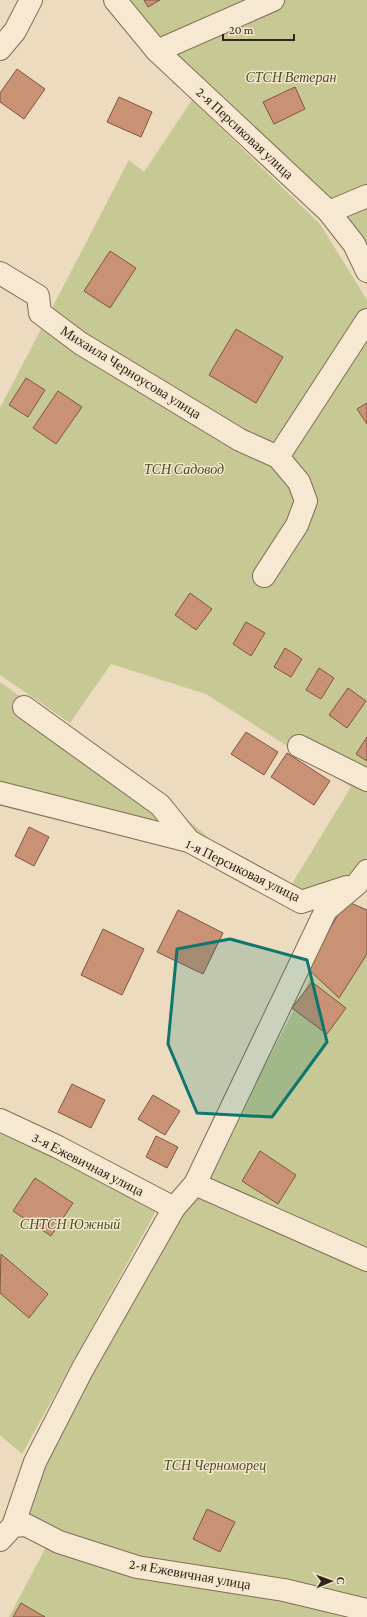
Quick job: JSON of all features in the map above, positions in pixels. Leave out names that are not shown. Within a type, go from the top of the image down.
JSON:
[{"type":"street","points":[[0,49],[15,31],[31,0]]},
{"type":"street","name":"2-я Персиковая улица","points":[[115,0],[157,51],[330,212],[354,244],[367,271]]},
{"type":"street","points":[[157,51],[273,0]]},
{"type":"street","points":[[330,212],[367,196]]},
{"type":"street","name":"Михаила Черноусова улица","points":[[0,273],[38,296],[40,313],[80,343],[240,440],[278,457]]},
{"type":"street","points":[[264,576],[297,525],[306,500],[299,482],[278,457],[367,320]]},
{"type":"street","points":[[24,707],[160,805],[189,841]]},
{"type":"street","points":[[299,746],[367,780]]},
{"type":"street","name":"1-я Персиковая улица","points":[[0,792],[189,841],[301,902],[364,882]]},
{"type":"street","points":[[6,1533],[38,1455],[82,1370],[174,1208],[195,1184],[326,910],[364,882]]},
{"type":"street","name":"3-я Ежевичная улица","points":[[0,1120],[58,1147],[174,1208]]},
{"type":"street","points":[[195,1184],[367,1260]]},
{"type":"street","name":"2-я Ежевичная улица","points":[[6,1533],[26,1525],[59,1542],[137,1567],[284,1590],[367,1610]]},
{"type":"highlighted area","points":[[230,939],[307,960],[327,1042],[272,1117],[197,1113],[168,1044],[177,949]]},
{"type":"green space","name":"СТСН Ветеран","points":[[118,0],[367,0],[367,286],[325,217]]},
{"type":"green space","name":"ТСН Садовод","points":[[192,100],[320,224],[367,300],[367,857],[351,879],[317,905],[290,887],[351,787],[206,694],[111,664],[70,723],[0,675],[0,408],[129,160],[144,172]]},
{"type":"green space","points":[[0,682],[170,804],[211,840],[0,804]]},
{"type":"green space","name":"ТСН Черноморец","points":[[349,905],[367,914],[367,1617],[9,1617],[54,1532],[21,1520],[36,1472],[180,1213],[207,1176]]},
{"type":"green space","name":"СНТСН Южный","points":[[0,1115],[167,1191],[22,1454],[0,1435]]},
{"type":"building","points":[[144,0],[160,0],[148,7]]},
{"type":"building","points":[[17,69],[45,89],[24,119],[0,102],[0,93]]},
{"type":"building","points":[[295,87],[305,109],[274,124],[263,102]]},
{"type":"building","points":[[119,97],[152,112],[141,137],[107,122]]},
{"type":"building","points":[[110,251],[136,268],[110,308],[84,291]]},
{"type":"building","points":[[236,329],[283,357],[256,403],[209,375]]},
{"type":"building","points":[[26,378],[45,390],[28,417],[9,405]]},
{"type":"building","points":[[58,391],[82,407],[56,444],[33,428]]},
{"type":"building","points":[[367,403],[367,424],[357,409]]},
{"type":"building","points":[[190,593],[212,609],[196,630],[175,615]]},
{"type":"building","points":[[246,622],[265,633],[251,656],[233,644]]},
{"type":"building","points":[[285,648],[302,659],[291,677],[274,667]]},
{"type":"building","points":[[319,668],[334,678],[321,699],[306,690]]},
{"type":"building","points":[[348,688],[366,701],[347,728],[329,715]]},
{"type":"building","points":[[246,732],[278,752],[264,775],[231,754]]},
{"type":"building","points":[[367,737],[367,761],[356,754]]},
{"type":"building","points":[[287,753],[330,781],[314,805],[271,777]]},
{"type":"building","points":[[29,827],[49,837],[34,866],[15,856]]},
{"type":"building","points":[[346,901],[367,910],[367,954],[339,998],[307,968]]},
{"type":"building","points":[[178,910],[223,933],[203,974],[157,952]]},
{"type":"building","points":[[103,929],[144,949],[122,995],[81,975]]},
{"type":"building","points":[[312,982],[346,1008],[327,1034],[292,1008]]},
{"type":"building","points":[[72,1084],[105,1100],[91,1128],[58,1112]]},
{"type":"building","points":[[153,1095],[180,1111],[165,1135],[138,1119]]},
{"type":"building","points":[[156,1136],[178,1147],[167,1168],[146,1157]]},
{"type":"building","points":[[260,1151],[296,1175],[278,1204],[242,1181]]},
{"type":"building","points":[[35,1178],[73,1203],[51,1236],[13,1211]]},
{"type":"building","points":[[1,1254],[48,1294],[29,1318],[0,1293]]},
{"type":"building","points":[[207,1509],[235,1522],[220,1552],[193,1539]]},
{"type":"building","points":[[21,1603],[45,1617],[13,1617]]}]
